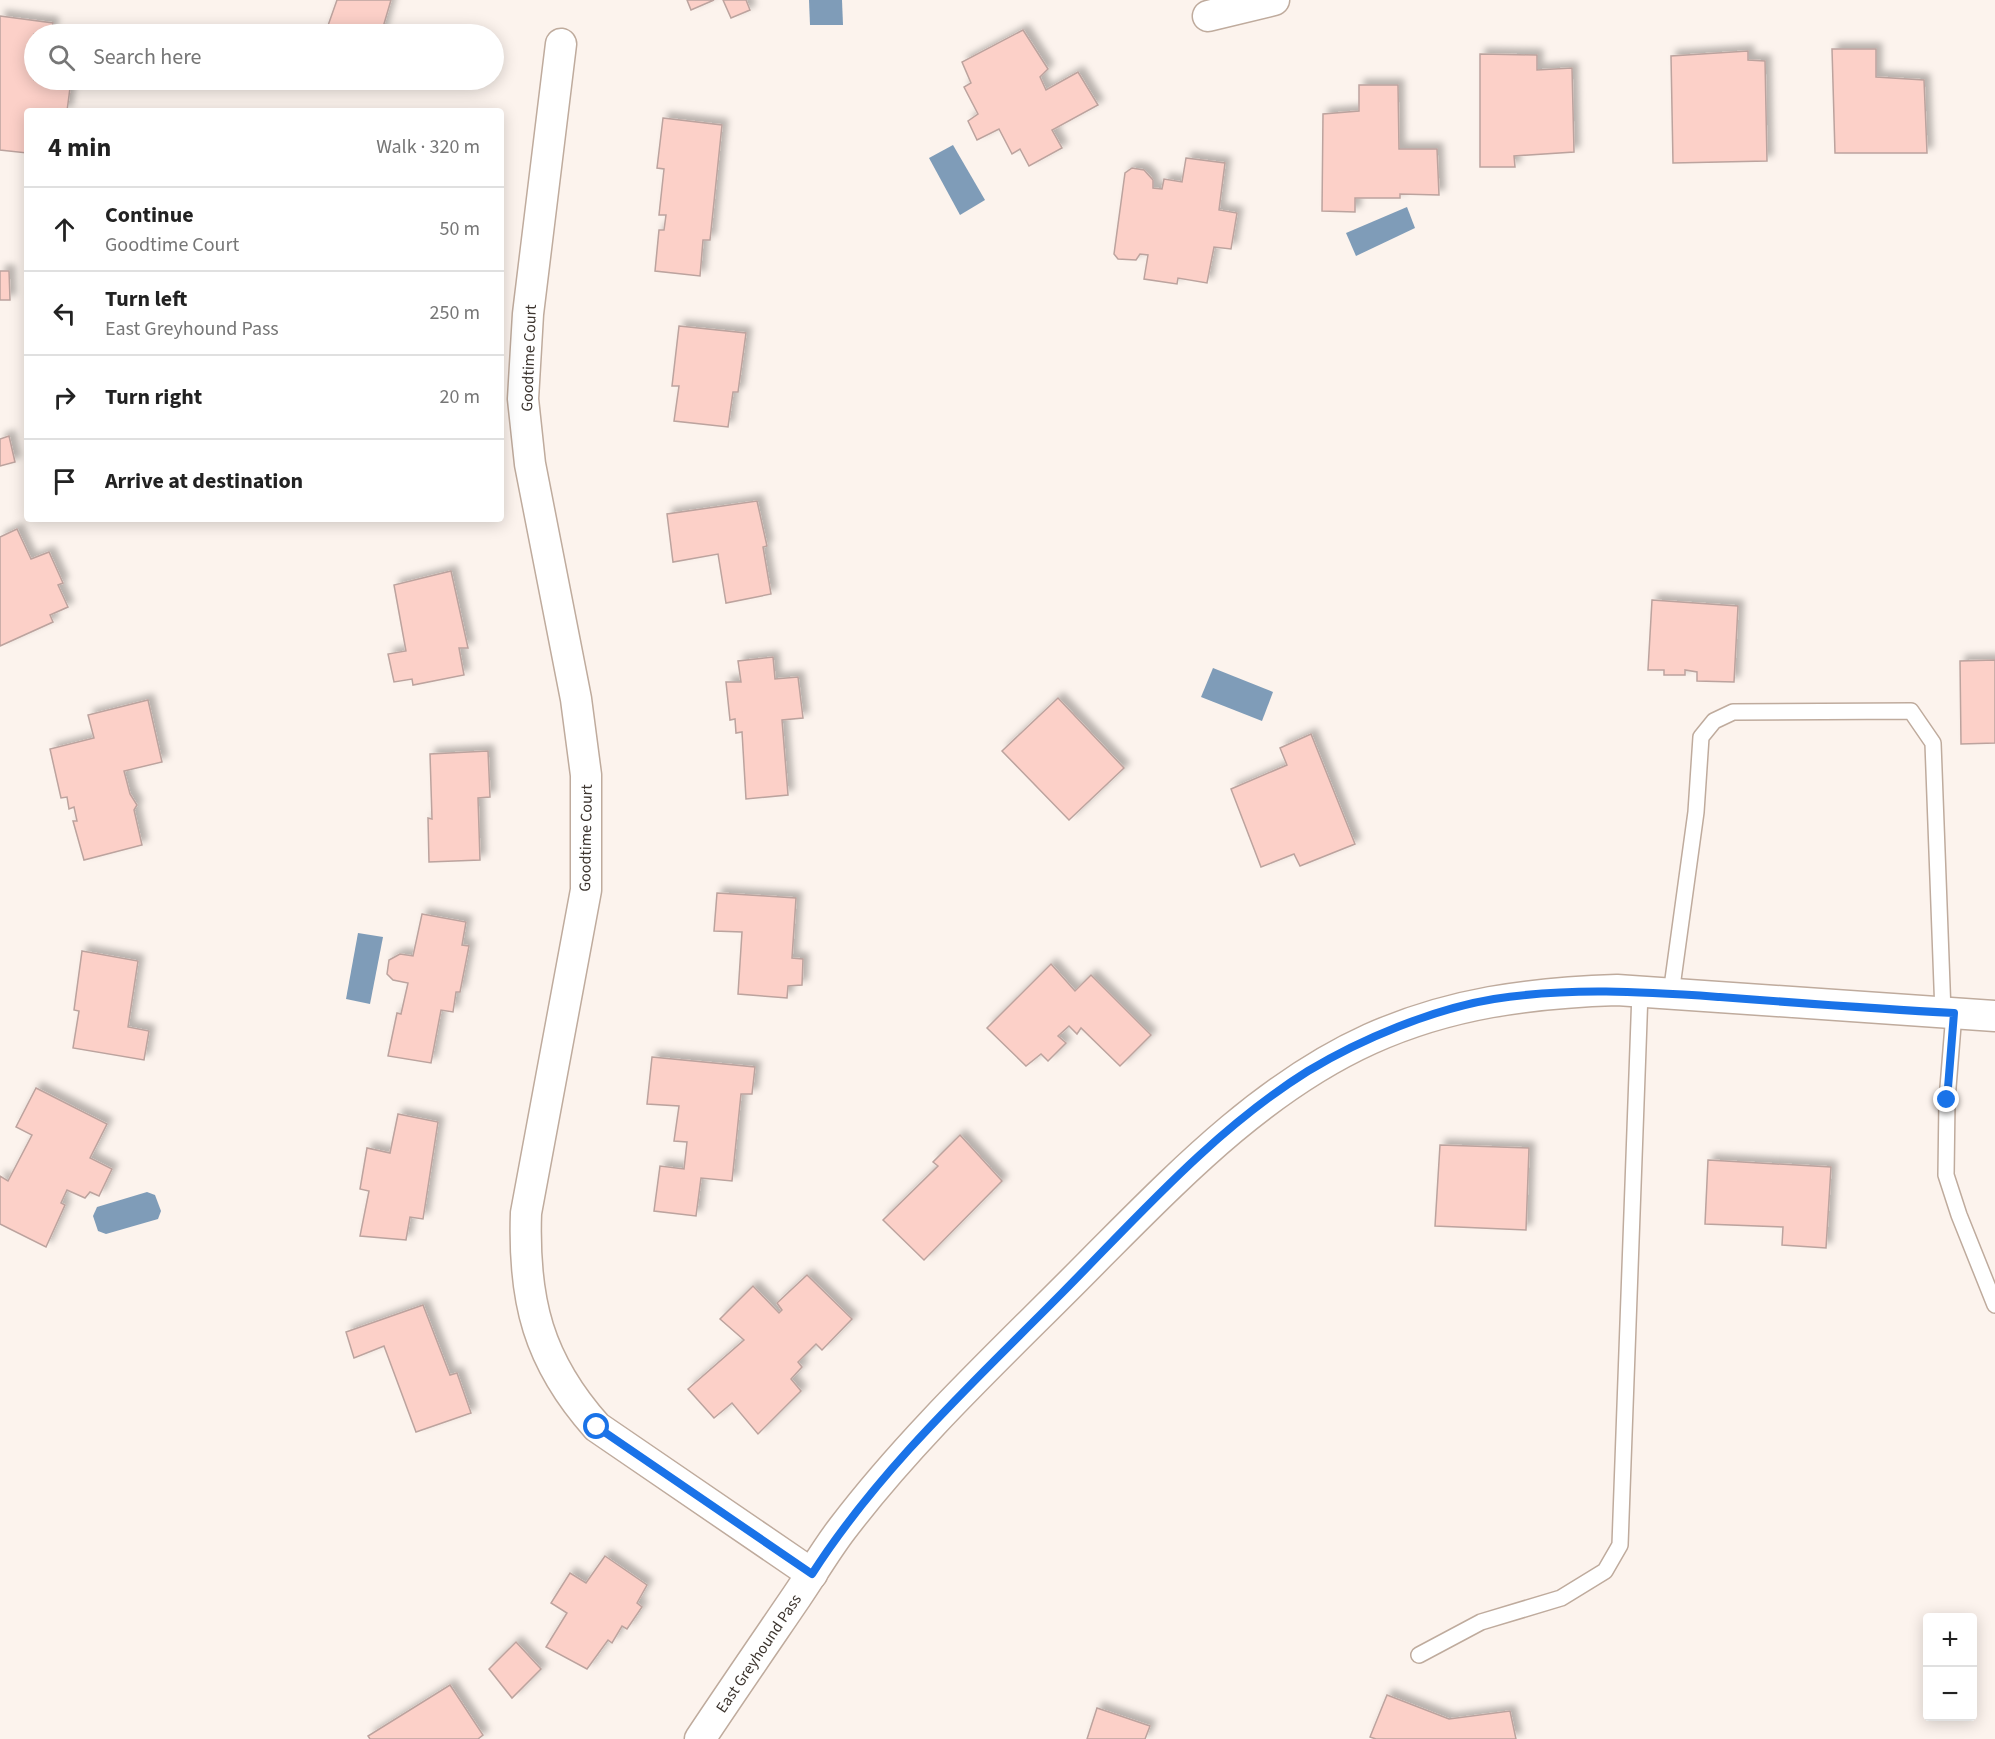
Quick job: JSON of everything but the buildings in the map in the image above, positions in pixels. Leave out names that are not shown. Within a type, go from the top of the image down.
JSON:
[{"type":"street","points":[[1208,16],[1274,0]]},
{"type":"street","name":"Goodtime Court","points":[[561,44],[528,314],[523,399],[530,464],[576,699],[586,775],[586,890],[526,1212],[525,1261],[531,1303],[547,1354],[574,1401],[597,1427],[812,1574]]},
{"type":"street","name":"East Greyhound Pass","points":[[700,1739],[842,1529],[898,1461],[1171,1183],[1247,1116],[1308,1071],[1370,1039],[1435,1015],[1491,1000],[1555,992],[1640,992],[1995,1016]]},
{"type":"lane","points":[[1671,994],[1696,812],[1701,737],[1714,721],[1733,712],[1911,711],[1933,743],[1948,1013],[1946,1175],[1995,1305]]},
{"type":"lane","points":[[1419,1655],[1481,1622],[1561,1598],[1605,1570],[1620,1545],[1640,992]]},
{"type":"water","points":[[809,0],[842,0],[843,25],[810,25]]},
{"type":"water","points":[[953,145],[985,200],[960,215],[929,158]]},
{"type":"water","points":[[1407,207],[1415,228],[1356,256],[1346,233]]},
{"type":"water","points":[[1213,668],[1273,692],[1262,721],[1201,697]]},
{"type":"water","points":[[358,933],[383,937],[370,1004],[346,999]]},
{"type":"water","points":[[147,1192],[155,1195],[161,1211],[158,1219],[106,1234],[98,1231],[93,1216],[97,1207]]},
{"type":"route","points":[[597,1427],[812,1574],[842,1529],[898,1461],[970,1385],[1171,1183],[1247,1116],[1308,1071],[1370,1039],[1435,1015],[1491,1000],[1555,992],[1617,990],[1954,1013],[1947,1100]]}]
